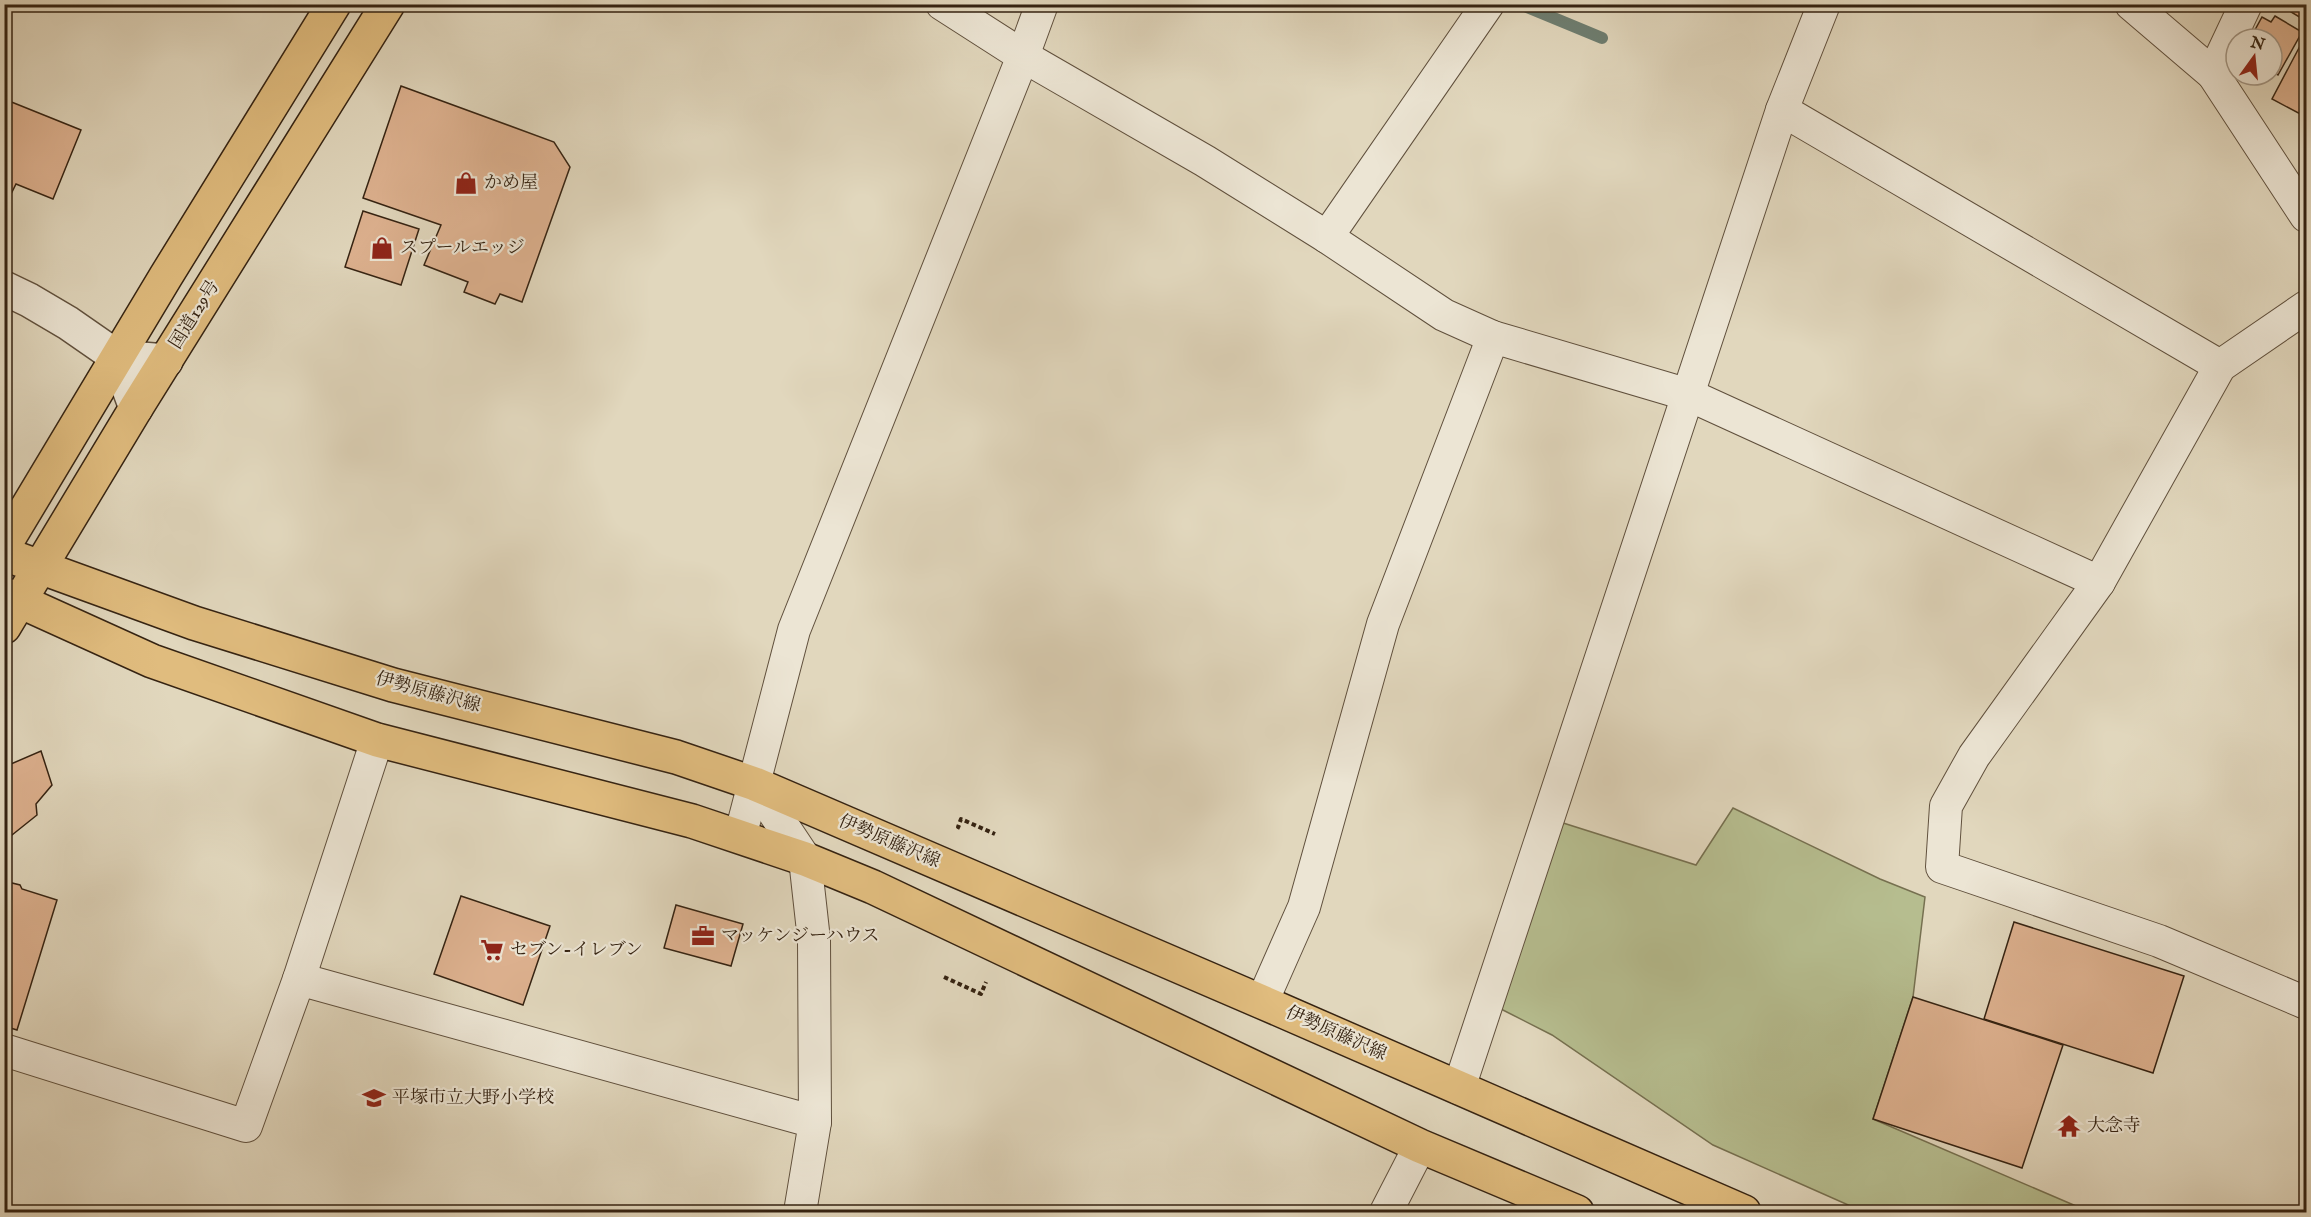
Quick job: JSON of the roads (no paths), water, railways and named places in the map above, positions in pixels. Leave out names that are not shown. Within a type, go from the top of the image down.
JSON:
[{"type":"main road","points":[[4,546],[334,4]]},
{"type":"main road","name":"国道129号","points":[[10,608],[42,566],[136,408],[388,4]]},
{"type":"main road","name":"伊勢原藤沢線","points":[[4,554],[194,623],[382,681],[676,758],[755,784],[1744,1212]]},
{"type":"main road","points":[[10,608],[152,661],[377,740],[692,820],[805,859],[873,887],[1420,1146],[1577,1212]]},
{"type":"street","points":[[942,4],[1023,56],[1205,161],[1327,237],[1444,315],[1493,337],[1689,395],[2099,582]]},
{"type":"street","points":[[740,837],[794,630],[1042,4]]},
{"type":"street","points":[[1459,1089],[1782,110],[1824,4]]},
{"type":"street","points":[[2131,4],[2212,74],[2307,216]]},
{"type":"street","points":[[2212,74],[2246,4]]},
{"type":"street","points":[[1327,237],[1486,8]]},
{"type":"street","points":[[1782,110],[2220,366]]},
{"type":"street","points":[[4,288],[68,323],[117,357],[166,361]]},
{"type":"street","points":[[2307,307],[2220,366],[2099,582],[1974,756],[1946,806],[1942,867],[2159,941],[2307,1003]]},
{"type":"street","points":[[1262,1002],[1304,907],[1383,624],[1493,337]]},
{"type":"street","points":[[117,357],[136,408]]},
{"type":"street","points":[[4,1050],[246,1126],[299,979],[377,740]]},
{"type":"street","points":[[755,784],[805,859],[814,940],[815,1122],[800,1212]]},
{"type":"street","points":[[299,979],[815,1122]]},
{"type":"street","points":[[1386,1212],[1420,1146]]},
{"type":"waterway","points":[[1520,4],[1602,38]]},
{"type":"place","name":"かめ屋","points":[[466,183]]},
{"type":"place","name":"スプールエッジ","points":[[382,248]]},
{"type":"place","name":"マッケンジーハウス","points":[[703,936]]},
{"type":"place","name":"セブン-イレブン","points":[[492,950]]},
{"type":"place","name":"平塚市立大野小学校","points":[[374,1098]]},
{"type":"place","name":"大念寺","points":[[2069,1126]]}]
